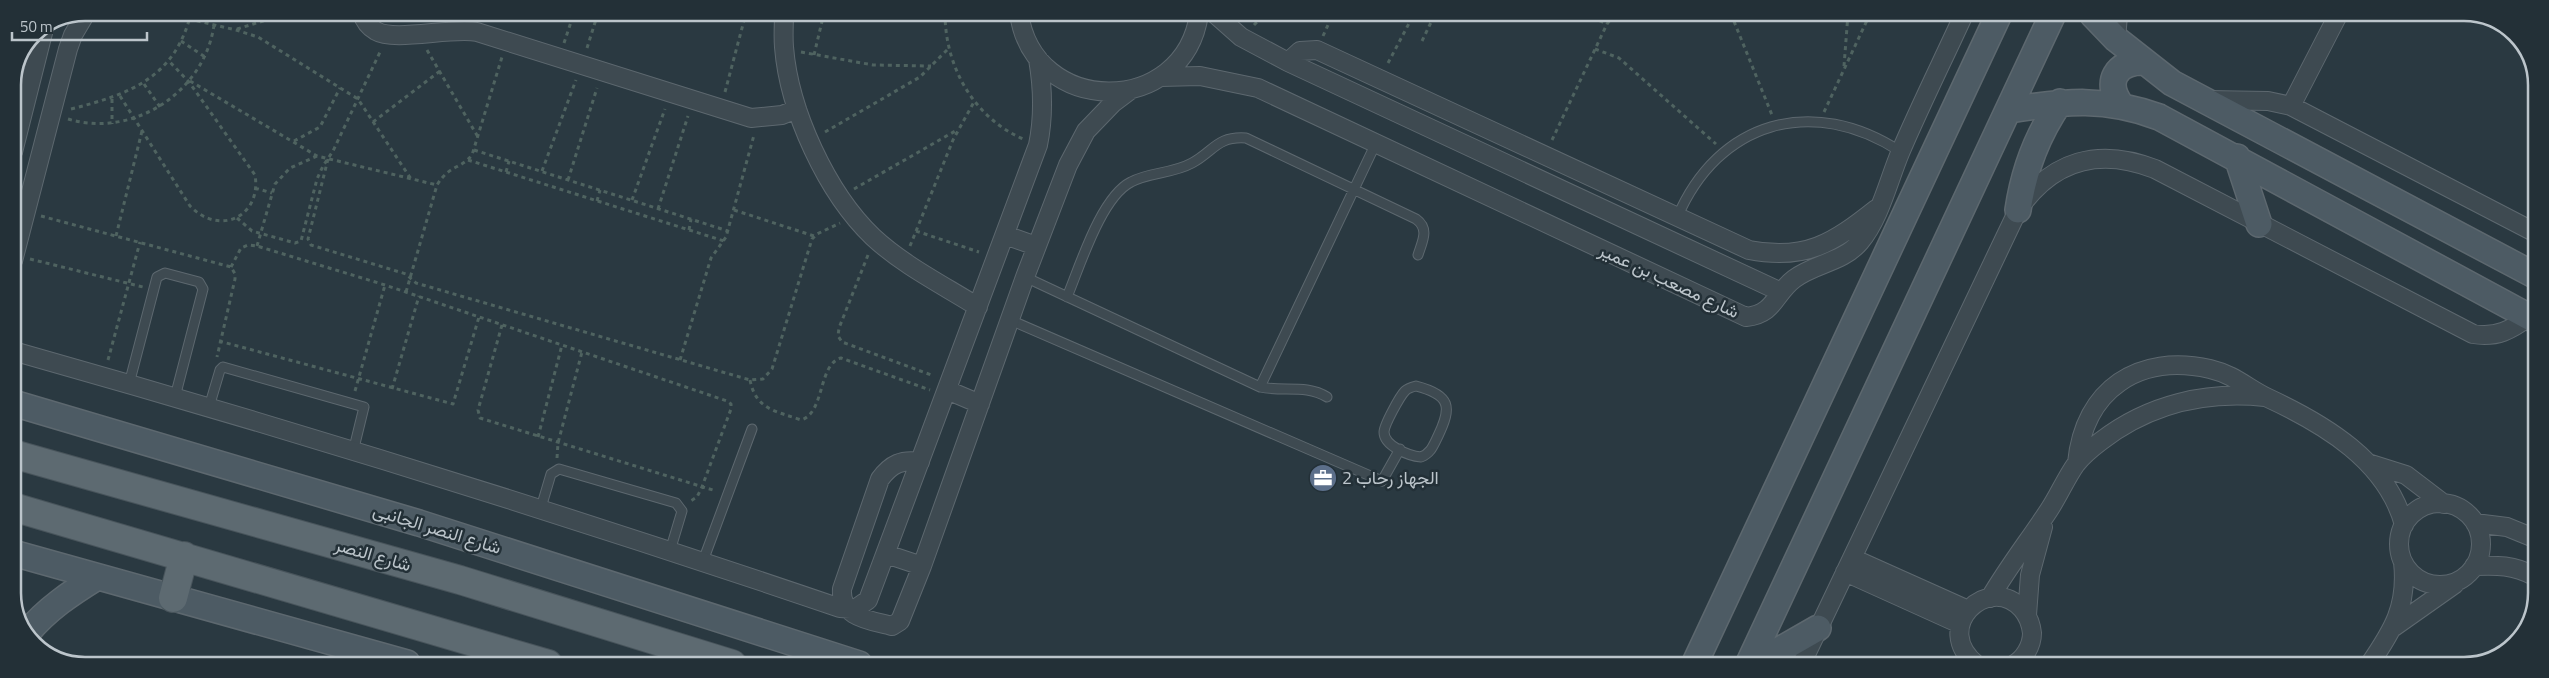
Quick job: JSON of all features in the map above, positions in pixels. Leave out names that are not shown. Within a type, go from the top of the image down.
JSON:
[{"type":"main road","name":"شارع النصر","points":[[21,456],[460,580],[709,657]]},
{"type":"main road","points":[[21,509],[524,657]]},
{"type":"main road","points":[[173,598],[184,556]]},
{"type":"street","points":[[21,228],[73,35],[81,21]]},
{"type":"street","points":[[366,21],[377,32],[388,35],[471,30],[693,101],[759,118],[782,115],[797,109]]},
{"type":"street","points":[[784,21],[784,47],[797,109],[810,141],[840,197],[854,217],[874,238],[905,261],[978,307]]},
{"type":"street","points":[[21,352],[209,407],[703,561],[847,610],[861,618],[895,625],[900,621],[922,566],[1036,246],[1076,148],[1099,116],[1129,91],[1160,77],[1184,54],[1192,39],[1197,21]]},
{"type":"street","points":[[1223,21],[1241,37],[1288,62],[1781,292],[1801,275],[1831,263],[1851,251],[1871,227],[1901,152],[1961,21]]},
{"type":"street","points":[[1698,657],[1995,21]]},
{"type":"street","points":[[1752,657],[2010,110],[2050,21]]},
{"type":"street","points":[[2099,21],[2116,39],[2143,62],[2172,82],[2528,272]]},
{"type":"street","points":[[2116,39],[2117,21]]},
{"type":"street","points":[[2291,106],[2335,21]]},
{"type":"street","points":[[847,610],[862,605],[868,600],[1038,146],[1042,128],[1043,94],[1038,59],[1020,22]]},
{"type":"street","points":[[21,113],[37,43]]},
{"type":"street","points":[[1288,62],[1300,51],[1317,50],[1749,250],[1767,254],[1789,254],[1808,251],[1844,234],[1878,207]]},
{"type":"street","points":[[1038,59],[1063,80],[1079,87],[1095,92],[1129,91]]},
{"type":"street","points":[[2120,105],[2114,96],[2112,85],[2115,75],[2127,64],[2143,62]]},
{"type":"street","name":"شارع مصعب بن عمير","points":[[1160,77],[1200,76],[1258,88],[1746,317],[1757,316],[1767,311],[1781,292]]},
{"type":"street","points":[[2204,100],[2268,101],[2291,106],[2528,229]]},
{"type":"street","points":[[2010,110],[2060,102],[2087,101],[2120,105],[2159,117],[2237,157],[2528,315]]},
{"type":"street","points":[[2018,210],[2025,171],[2032,153],[2049,118],[2060,102]]},
{"type":"street","points":[[2237,157],[2259,224]]},
{"type":"street","points":[[1805,657],[2018,210],[2040,183],[2070,165],[2104,158],[2122,159],[2154,169],[2473,334],[2483,336],[2504,333],[2528,321]]},
{"type":"street","points":[[1005,235],[1036,246]]},
{"type":"street","points":[[2077,463],[2078,446],[2089,418],[2106,394],[2130,374],[2177,366],[2211,370],[2244,382],[2266,397],[2319,424],[2336,435],[2388,486],[2395,498],[2404,525]]},
{"type":"street","points":[[947,389],[980,404]]},
{"type":"street","points":[[1990,598],[2018,552],[2049,510],[2077,463],[2092,448],[2119,428],[2163,407],[2183,401],[2224,395],[2266,397]]},
{"type":"street","name":"شارع النصر الجانبى","points":[[21,405],[447,532],[837,657]]},
{"type":"street","points":[[847,610],[844,604],[842,589],[880,479],[896,463],[908,460],[920,462]]},
{"type":"street","points":[[2365,462],[2406,476],[2444,504],[2462,510],[2475,523],[2481,545],[2474,566],[2460,580],[2394,627]]},
{"type":"street","points":[[2375,657],[2394,627],[2401,608],[2404,588],[2403,562],[2399,544],[2404,525],[2416,511],[2425,506],[2444,504]]},
{"type":"street","points":[[2024,657],[2032,635],[2027,615],[2034,556],[2049,510]]},
{"type":"street","points":[[2475,523],[2507,527],[2528,536]]},
{"type":"street","points":[[886,554],[922,566]]},
{"type":"street","points":[[21,555],[382,657]]},
{"type":"street","points":[[2403,562],[2415,577],[2423,582],[2442,585],[2460,580]]},
{"type":"street","points":[[1848,565],[1964,617]]},
{"type":"street","points":[[2474,566],[2499,565],[2521,569],[2528,573]]},
{"type":"street","points":[[31,628],[42,615],[57,603],[97,577]]},
{"type":"street","points":[[1966,657],[1960,642],[1964,617],[1980,600],[1990,598],[2011,601],[2027,615]]},
{"type":"street","points":[[1767,657],[1818,628]]},
{"type":"lane","points":[[1677,218],[1686,197],[1698,178],[1724,150],[1758,132],[1776,126],[1819,122],[1861,130],[1901,152]]},
{"type":"lane","points":[[1067,297],[1105,208],[1116,192],[1131,181],[1173,172],[1194,162],[1222,140],[1233,137],[1246,138],[1421,222],[1425,233],[1418,255]]},
{"type":"lane","points":[[1260,387],[1376,143]]},
{"type":"lane","points":[[129,384],[157,277],[165,273],[199,282],[203,289],[176,397]]},
{"type":"lane","points":[[1025,277],[1260,387],[1282,390],[1309,389],[1327,397]]},
{"type":"lane","points":[[1010,320],[1382,481],[1400,449]]},
{"type":"lane","points":[[209,407],[220,370],[223,368],[351,404],[365,409],[353,452]]},
{"type":"lane","points":[[1416,386],[1443,398],[1447,404],[1448,412],[1431,451],[1426,455],[1415,456],[1400,449],[1387,441],[1384,434],[1386,426],[1404,391],[1416,386]]},
{"type":"lane","points":[[703,561],[752,429]]},
{"type":"lane","points":[[540,511],[551,474],[559,469],[676,503],[680,506],[681,516],[670,551]]},
{"type":"path","points":[[51,114],[112,99],[144,84],[168,60],[181,41],[189,21]]},
{"type":"path","points":[[198,21],[236,30],[258,38],[358,99],[411,179]]},
{"type":"path","points":[[51,114],[81,123],[112,124],[134,119],[160,107],[190,82],[205,57],[215,21]]},
{"type":"path","points":[[236,30],[264,21]]},
{"type":"path","points":[[559,58],[571,21]]},
{"type":"path","points":[[542,171],[582,65],[596,21]]},
{"type":"path","points":[[720,109],[744,21]]},
{"type":"path","points":[[814,55],[822,21]]},
{"type":"path","points":[[945,21],[948,49],[963,86],[974,102],[992,120],[1014,135],[1038,146]]},
{"type":"path","points":[[1317,50],[1330,21]]},
{"type":"path","points":[[1380,80],[1410,21]]},
{"type":"path","points":[[1422,41],[1432,21]]},
{"type":"path","points":[[1600,21],[1607,24]]},
{"type":"path","points":[[1544,156],[1609,21]]},
{"type":"path","points":[[1733,21],[1776,126]]},
{"type":"path","points":[[1844,69],[1847,21]]},
{"type":"path","points":[[1819,122],[1867,21]]},
{"type":"path","points":[[417,33],[479,138]]},
{"type":"path","points":[[237,218],[246,228],[295,243],[300,241],[317,179],[388,35]]},
{"type":"path","points":[[181,41],[205,57]]},
{"type":"path","points":[[406,292],[437,185],[443,175],[452,167],[468,160],[474,150],[507,41]]},
{"type":"path","points":[[784,47],[814,55],[873,65],[932,66]]},
{"type":"path","points":[[810,141],[906,86],[932,66],[948,49]]},
{"type":"path","points":[[1596,49],[1619,58],[1724,150]]},
{"type":"path","points":[[120,96],[190,206],[198,214],[218,222],[230,222],[237,218],[248,206],[255,188],[255,175],[190,82],[168,60]]},
{"type":"path","points":[[568,180],[602,71]]},
{"type":"path","points":[[374,122],[440,72]]},
{"type":"path","points":[[190,82],[317,156],[437,185]]},
{"type":"path","points":[[144,84],[160,107]]},
{"type":"path","points":[[293,142],[320,127],[340,88]]},
{"type":"path","points":[[632,200],[670,93]]},
{"type":"path","points":[[112,99],[112,124]]},
{"type":"path","points":[[658,209],[693,101]]},
{"type":"path","points":[[905,261],[958,129],[974,102]]},
{"type":"path","points":[[680,360],[711,258],[724,241],[728,231],[759,118]]},
{"type":"path","points":[[840,197],[958,129]]},
{"type":"path","points":[[116,236],[142,131]]},
{"type":"path","points":[[474,150],[728,231]]},
{"type":"path","points":[[257,246],[272,193],[281,175],[317,156]]},
{"type":"path","points":[[328,159],[308,243],[406,274],[416,283],[750,380],[763,379],[772,369],[814,236]]},
{"type":"path","points":[[468,160],[724,241]]},
{"type":"path","points":[[506,172],[510,161]]},
{"type":"path","points":[[255,188],[272,193]]},
{"type":"path","points":[[597,201],[600,190]]},
{"type":"path","points":[[734,210],[814,236],[854,217]]},
{"type":"path","points":[[689,230],[691,219]]},
{"type":"path","points":[[916,231],[996,258]]},
{"type":"path","points":[[874,238],[839,328],[838,336],[842,342],[947,389]]},
{"type":"path","points":[[104,376],[140,242]]},
{"type":"path","points":[[231,267],[241,248],[248,245],[257,246],[419,296],[731,404],[702,487],[697,497],[680,506]]},
{"type":"path","points":[[21,260],[153,290]]},
{"type":"path","points":[[351,404],[385,285]]},
{"type":"path","points":[[392,389],[419,296]]},
{"type":"path","points":[[219,341],[453,404],[479,317]]},
{"type":"path","points":[[502,325],[478,415],[484,420],[727,495]]},
{"type":"path","points":[[538,437],[562,345]]},
{"type":"path","points":[[559,469],[558,443],[582,352]]},
{"type":"path","points":[[750,380],[752,390],[764,407],[801,420],[812,412],[831,364],[841,358],[947,389]]},
{"type":"place","name":"الجهاز رحاب 2","points":[[1323,478]]}]
